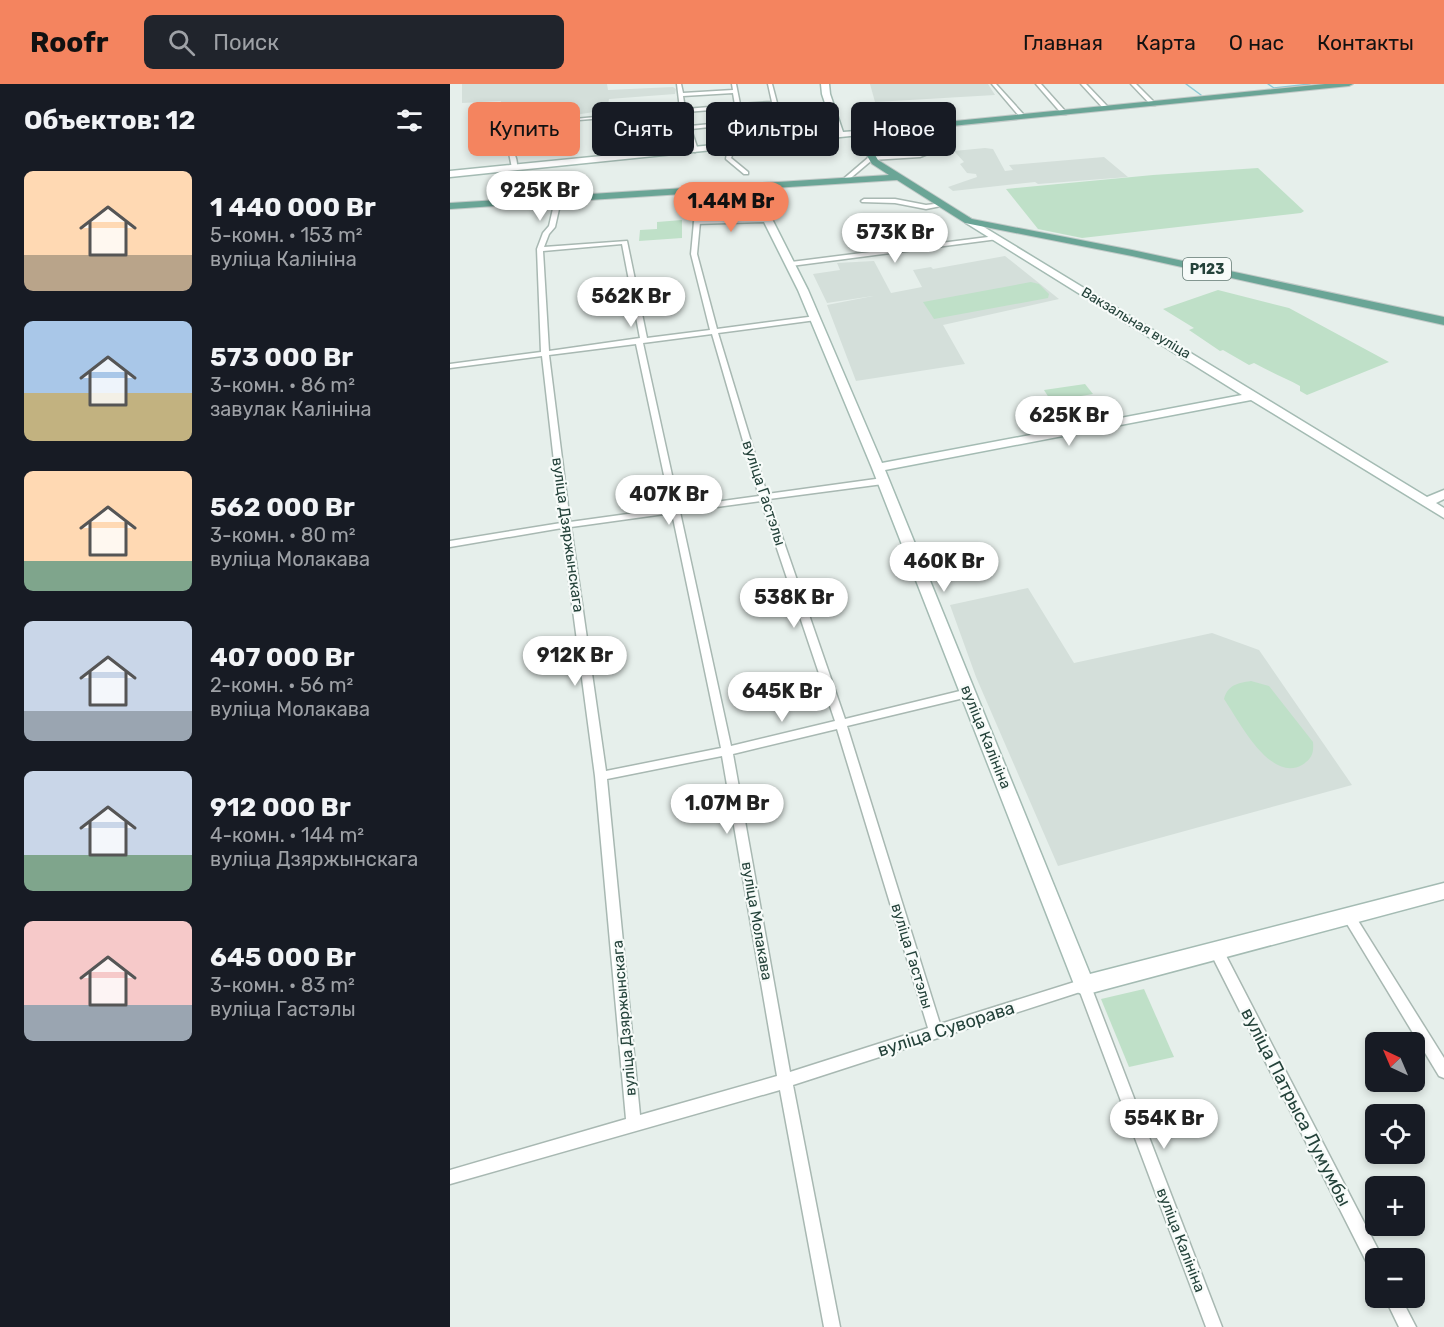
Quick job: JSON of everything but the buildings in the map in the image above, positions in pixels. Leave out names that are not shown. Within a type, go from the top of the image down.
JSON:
[{"type":"main road","points":[[825,84],[826,94],[840,135],[851,134]]},
{"type":"main road","points":[[956,124],[1349,84]]},
{"type":"main road","points":[[450,174],[706,149]]},
{"type":"main road","name":"Вакзальная вуліца","points":[[872,156],[943,205],[1444,514]]},
{"type":"main road","points":[[450,206],[900,177]]},
{"type":"main road","name":"вуліца Гастэлы","points":[[697,222],[700,191]]},
{"type":"main road","name":"вуліца Калініна","points":[[697,222],[767,219],[790,264],[816,318],[881,474],[1084,985]]},
{"type":"main road","name":"Р123","points":[[969,220],[1153,257],[1444,321]]},
{"type":"main road","points":[[996,238],[1019,231]]},
{"type":"main road","points":[[881,474],[1254,396]]},
{"type":"main road","points":[[1426,503],[1444,494]]},
{"type":"main road","name":"вуліца Суворава","points":[[1084,985],[1444,891]]},
{"type":"street","points":[[679,84],[682,102]]},
{"type":"street","points":[[734,84],[737,102]]},
{"type":"street","points":[[770,84],[775,102]]},
{"type":"street","points":[[994,84],[1022,117]]},
{"type":"street","points":[[1038,84],[1064,113]]},
{"type":"street","points":[[1083,84],[1106,108]]},
{"type":"street","points":[[1133,84],[1153,104]]},
{"type":"street","points":[[681,95],[735,91]]},
{"type":"street","points":[[921,142],[925,143],[928,152],[920,155],[868,153],[921,142]]},
{"type":"street","points":[[512,156],[515,168]]},
{"type":"street","points":[[729,156],[728,158],[746,174]]},
{"type":"street","points":[[844,181],[865,156]]},
{"type":"street","name":"вуліца Дзяржынскага","points":[[558,200],[552,227],[546,233],[540,249],[545,352],[566,525],[601,776],[634,1124]]},
{"type":"street","points":[[864,201],[895,201],[926,207],[943,205]]},
{"type":"street","name":"вуліца Гастэлы","points":[[697,222],[694,255],[714,330],[764,497],[841,723],[936,1032]]},
{"type":"street","points":[[790,264],[996,238]]},
{"type":"street","name":"вуліца Молакава","points":[[540,249],[625,242],[626,244],[641,340],[675,511],[727,751],[832,1327]]},
{"type":"street","points":[[450,366],[816,318]]},
{"type":"street","points":[[450,544],[764,497],[881,474]]},
{"type":"street","points":[[601,776],[727,751],[968,693]]},
{"type":"street","points":[[1348,915],[1444,1071]]},
{"type":"street","name":"вуліца Патрыса Лумумбы","points":[[1216,950],[1368,1248]]},
{"type":"street","name":"вуліца Суворава","points":[[450,1178],[786,1081],[1084,985]]},
{"type":"street","name":"вуліца Калініна","points":[[1084,985],[1214,1327]]},
{"type":"street","points":[[1398,1308],[1408,1327]]},
{"type":"shaded area","points":[[462,84],[607,84],[608,90],[673,87],[676,89],[675,94],[592,102],[592,112],[580,114],[580,102],[462,103]]},
{"type":"shaded area","points":[[870,84],[988,84],[995,95],[875,102]]},
{"type":"shaded area","points":[[993,149],[1005,171],[1013,170],[1009,165],[1104,157],[1128,177],[1038,184],[1035,182],[953,191],[948,187],[977,177],[976,174],[967,173],[960,164],[964,162],[956,151]]},
{"type":"shaded area","points":[[1005,256],[1059,299],[943,325],[965,364],[856,381],[827,305],[873,296],[827,303],[813,274],[840,270],[837,263],[874,261],[891,293],[922,287],[913,270],[931,267],[933,269]]},
{"type":"shaded area","points":[[1028,588],[1074,663],[1212,633],[1259,650],[1352,785],[1058,866],[976,677],[950,605]]},
{"type":"green space","points":[[1258,168],[1304,211],[1082,238],[1038,229],[1006,189],[1153,175]]},
{"type":"green space","points":[[682,220],[682,238],[639,241],[640,230],[657,229],[657,222]]},
{"type":"green space","points":[[1031,282],[1039,284],[1049,294],[1048,298],[934,319],[923,302]]},
{"type":"green space","points":[[1218,290],[1289,308],[1389,362],[1307,395],[1300,391],[1300,386],[1254,363],[1249,365],[1223,350],[1220,351],[1189,330],[1194,328],[1163,309]]},
{"type":"green space","points":[[1085,384],[1093,394],[1051,401],[1044,390]]},
{"type":"green space","points":[[1251,681],[1269,686],[1313,742],[1312,755],[1302,765],[1290,768],[1278,765],[1267,758],[1247,734],[1224,699],[1234,686]]},
{"type":"green space","points":[[1144,989],[1174,1057],[1129,1067],[1101,999]]},
{"type":"waterway","points":[[1186,84],[1201,95]]},
{"type":"waterway","points":[[1268,84],[1274,88],[1310,84]]}]
